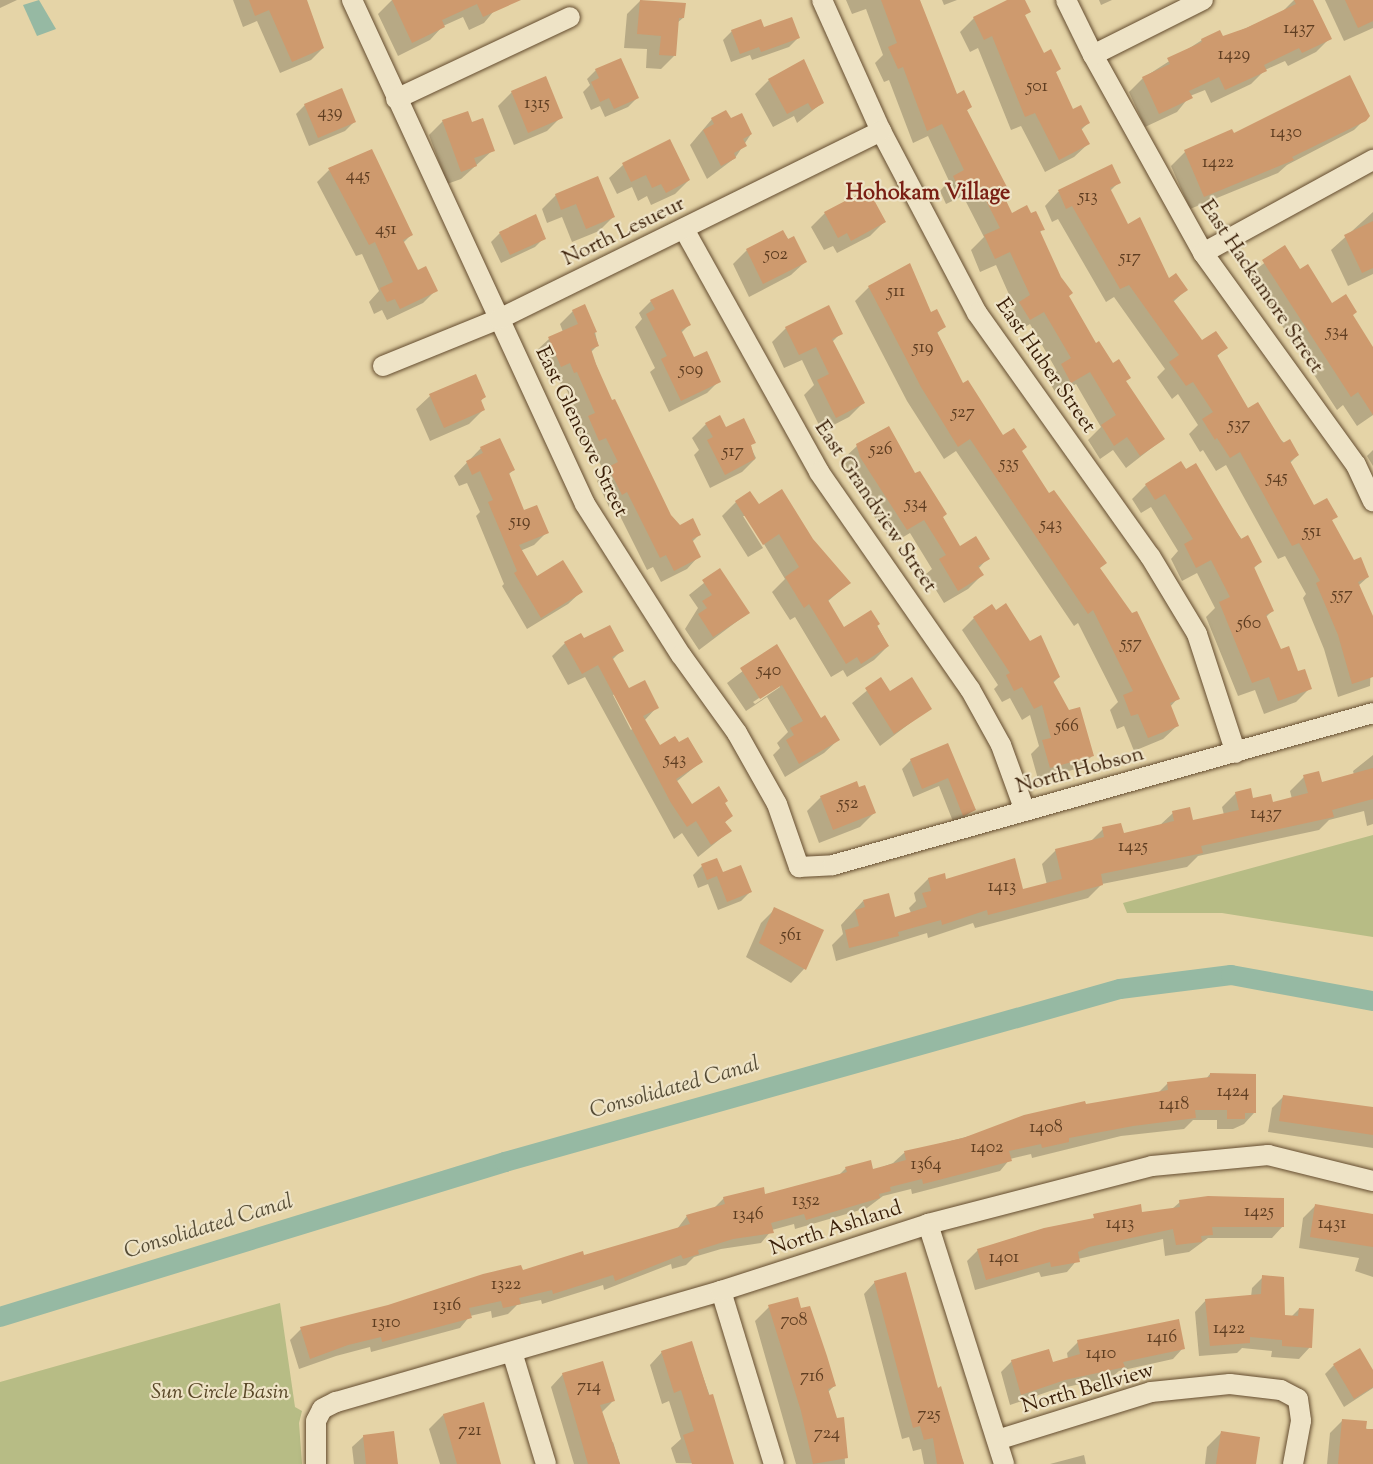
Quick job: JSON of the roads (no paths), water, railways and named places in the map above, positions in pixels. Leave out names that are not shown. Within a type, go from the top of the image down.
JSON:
[{"type":"street","name":"East Glencove Street","points":[[352,0],[585,504],[681,655],[736,733],[777,804],[799,867]]},
{"type":"street","name":"East Huber Street","points":[[822,0],[881,131],[977,313],[1150,556],[1197,634],[1236,753]]},
{"type":"street","name":"East Hackamore Street","points":[[1066,0],[1093,55],[1203,253],[1356,465],[1373,501]]},
{"type":"street","points":[[1093,55],[1203,0]]},
{"type":"street","points":[[396,99],[570,16]]},
{"type":"street","name":"North Lesueur","points":[[383,366],[499,319],[684,230],[881,131]]},
{"type":"street","points":[[1203,253],[1373,160]]},
{"type":"street","name":"East Grandview Street","points":[[684,230],[819,472],[970,689],[1001,745],[1025,811]]},
{"type":"street","name":"North Hobson","points":[[799,867],[833,865],[1373,713]]},
{"type":"street","name":"North Ashland","points":[[316,1464],[313,1434],[322,1409],[721,1291],[928,1224],[1152,1166],[1268,1155],[1373,1181]]},
{"type":"street","points":[[928,1224],[1004,1464]]},
{"type":"street","points":[[721,1291],[774,1464]]},
{"type":"street","points":[[512,1352],[546,1464]]},
{"type":"street","name":"North Bellview","points":[[997,1440],[1151,1392],[1230,1384],[1281,1390],[1298,1399],[1301,1421],[1293,1464]]},
{"type":"waterway","name":"Consolidated Canal","points":[[0,1317],[505,1162],[1120,989],[1231,975],[1373,1001]]},
{"type":"district","name":"Hohokam Village","points":[[928,195]]},
{"type":"park label","name":"Sun Circle Basin","points":[[220,1393]]}]
